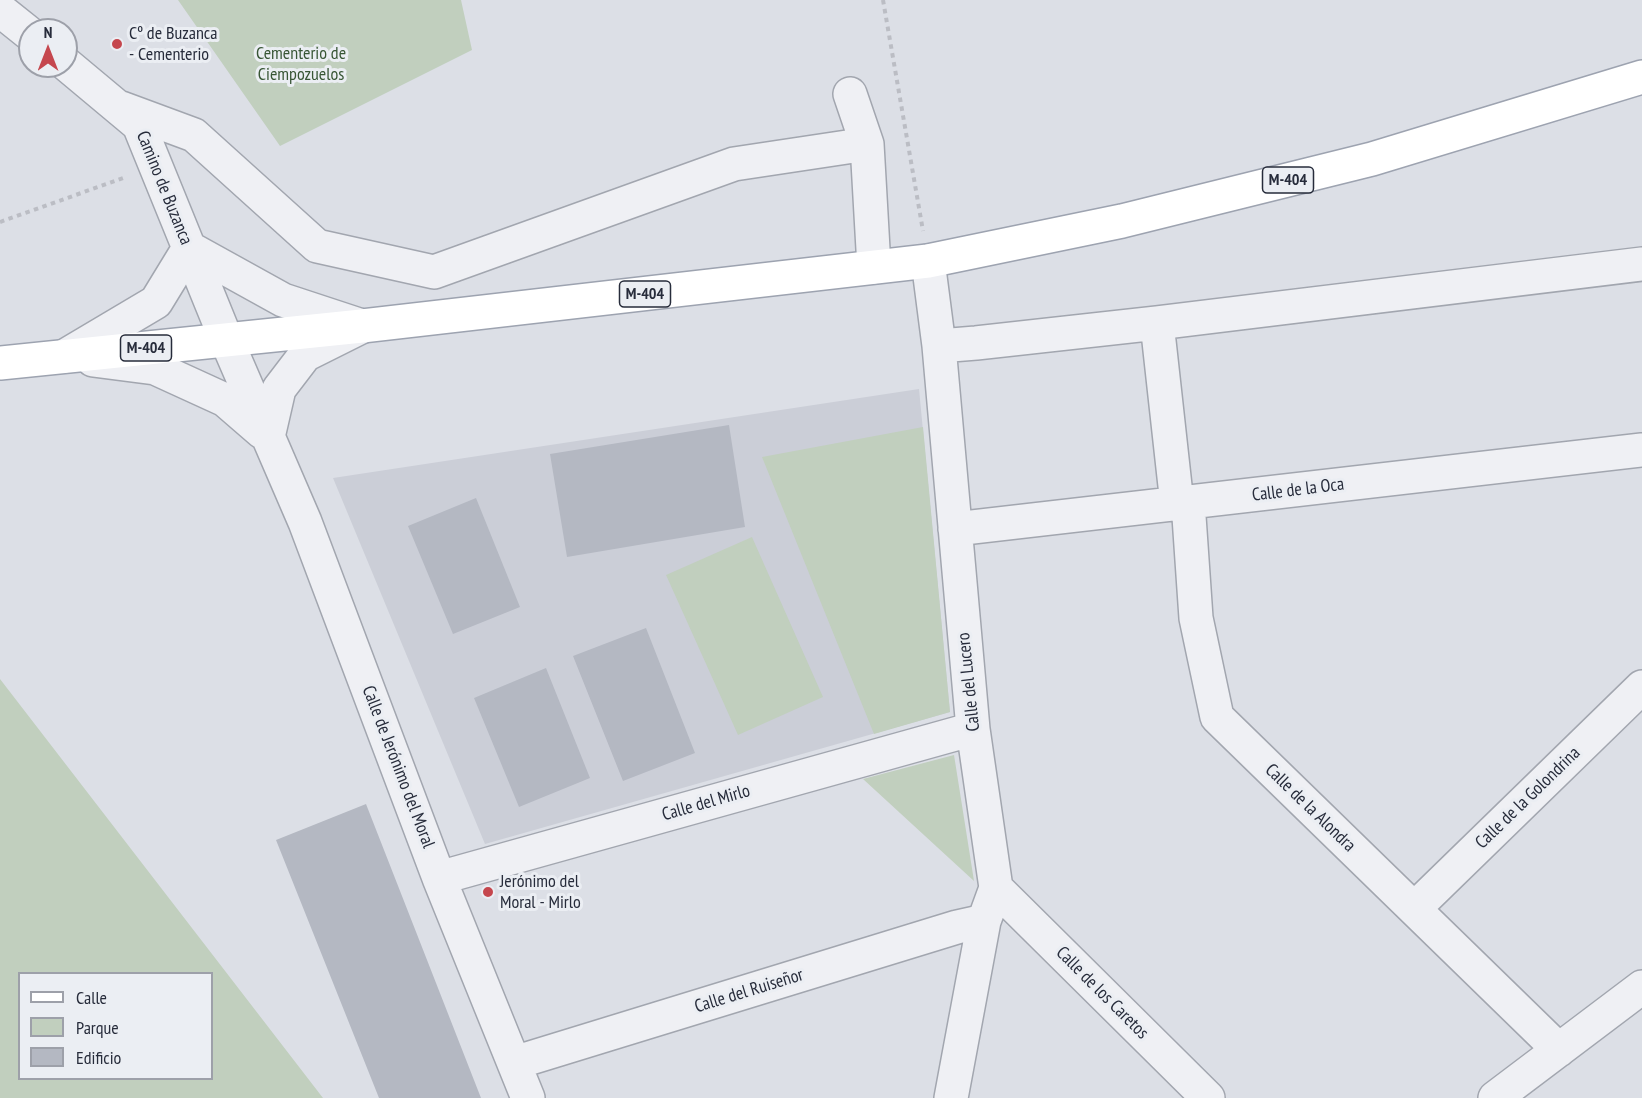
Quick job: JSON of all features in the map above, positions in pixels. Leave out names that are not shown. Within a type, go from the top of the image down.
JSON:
[{"type":"main road","name":"M-404","points":[[0,363],[362,326],[928,261],[1122,221],[1372,159],[1642,77]]},
{"type":"street","points":[[0,9],[18,24]]},
{"type":"street","name":"Camino de Buzanca","points":[[78,74],[139,125],[226,339]]},
{"type":"street","points":[[850,94],[867,144],[874,267]]},
{"type":"street","points":[[116,106],[194,135],[317,246],[434,272],[734,164],[867,144]]},
{"type":"street","points":[[65,356],[156,302],[189,248],[283,300],[362,326]]},
{"type":"street","name":"Calle del Lucero","points":[[928,261],[939,345],[973,729],[996,888],[984,921],[951,1098]]},
{"type":"street","points":[[939,345],[976,344],[1642,264]]},
{"type":"street","name":"Calle de la Alondra","points":[[1157,323],[1183,503],[1196,618],[1216,717],[1559,1050]]},
{"type":"street","points":[[268,437],[279,388],[306,355],[362,326]]},
{"type":"street","name":"Calle de Jerónimo del Moral","points":[[226,339],[306,522],[439,878],[528,1098]]},
{"type":"street","name":"Calle de Jerónimo del Moral","points":[[65,356],[155,368],[225,400],[268,437]]},
{"type":"street","name":"Calle de la Oca","points":[[955,529],[1642,450]]},
{"type":"street","name":"Calle de la Golondrina","points":[[1414,908],[1642,687]]},
{"type":"street","name":"Calle del Mirlo","points":[[439,878],[973,729]]},
{"type":"street","name":"Calle de los Caretos","points":[[996,888],[1208,1098]]},
{"type":"street","name":"Calle del Ruiseñor","points":[[514,1063],[957,927],[984,921]]},
{"type":"street","points":[[1495,1098],[1642,987]]},
{"type":"path","points":[[883,0],[928,261]]},
{"type":"path","points":[[0,222],[156,166]]},
{"type":"shaded area","points":[[919,389],[950,712],[485,844],[333,478]]},
{"type":"green space","name":"Cementerio de Ciempozuelos","points":[[178,0],[461,0],[472,50],[280,146]]},
{"type":"green space","points":[[923,427],[950,712],[874,734],[762,457]]},
{"type":"green space","points":[[752,537],[823,697],[738,735],[666,575]]},
{"type":"green space","points":[[0,679],[323,1098],[0,1098]]},
{"type":"green space","points":[[954,755],[974,881],[863,779]]},
{"type":"building","points":[[729,425],[745,527],[567,557],[550,454]]},
{"type":"building","points":[[476,498],[520,607],[453,634],[408,526]]},
{"type":"building","points":[[646,628],[695,753],[623,781],[573,656]]},
{"type":"building","points":[[546,668],[590,778],[519,807],[474,698]]},
{"type":"building","points":[[366,804],[481,1098],[379,1098],[276,840]]},
{"type":"place","name":"Cº de Buzanca - Cementerio","points":[[117,44]]},
{"type":"place","name":"Jerónimo del Moral - Mirlo","points":[[488,892]]}]
